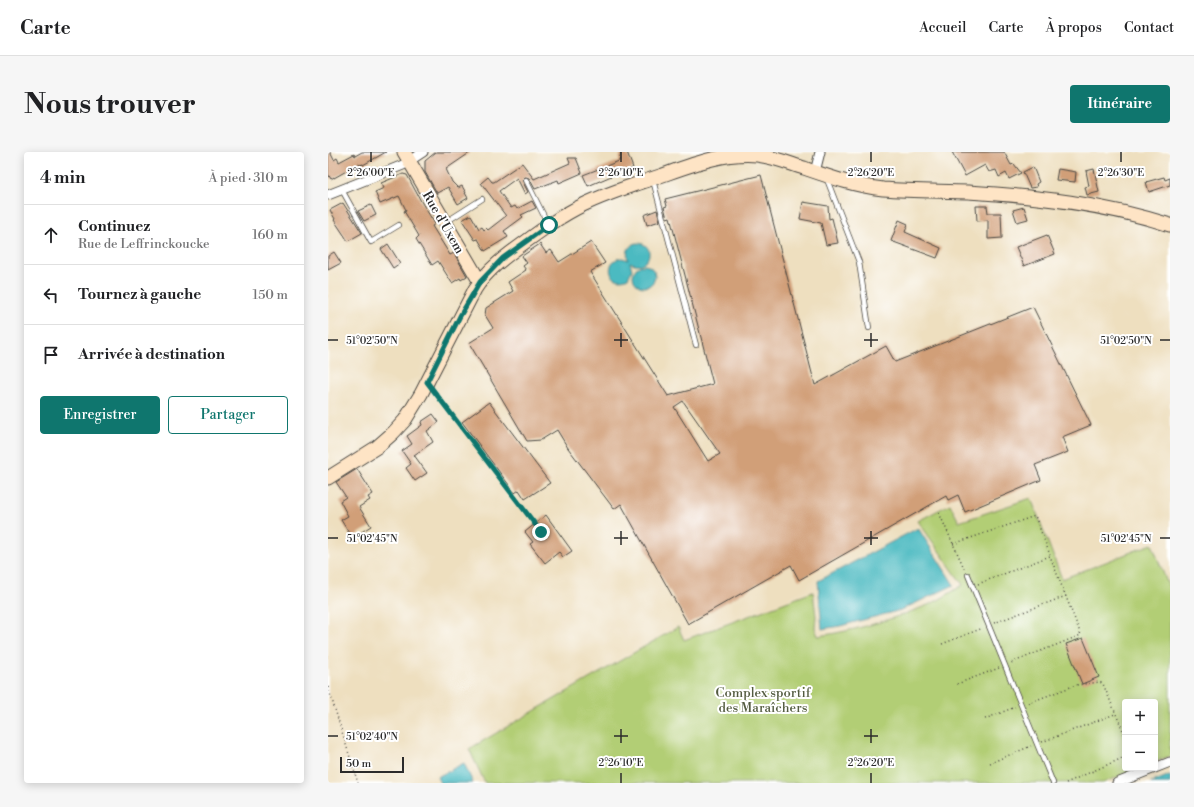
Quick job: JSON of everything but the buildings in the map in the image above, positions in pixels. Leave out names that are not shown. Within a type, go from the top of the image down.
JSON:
[{"type":"main road","points":[[328,478],[367,454],[394,433],[415,405],[460,316],[480,282],[503,258],[549,225],[590,201],[724,154],[762,156],[781,160],[820,174],[872,188],[994,194],[1074,203],[1134,214],[1170,225]]},
{"type":"main road","name":"Rue d'Uxem","points":[[407,157],[480,282]]},
{"type":"street","points":[[328,195],[342,190],[407,157],[423,152]]},
{"type":"street","points":[[820,152],[820,174]]},
{"type":"street","points":[[1117,783],[1170,762]]},
{"type":"lane","points":[[820,174],[859,262],[869,328]]},
{"type":"lane","points":[[653,178],[696,345]]},
{"type":"lane","points":[[526,180],[549,225]]},
{"type":"lane","points":[[342,190],[371,242],[399,225]]},
{"type":"lane","points":[[445,222],[482,199]]},
{"type":"lane","points":[[968,575],[1053,783]]},
{"type":"path","points":[[427,382],[541,532]]},
{"type":"path","points":[[939,513],[968,575]]},
{"type":"path","points":[[953,544],[1035,516],[1081,635],[957,684]]},
{"type":"path","points":[[972,586],[1050,556]]},
{"type":"path","points":[[942,644],[1066,596]]},
{"type":"path","points":[[985,719],[1076,685],[1100,682],[1103,684],[1122,728]]},
{"type":"path","points":[[328,687],[358,783]]},
{"type":"path","points":[[990,762],[1116,714]]},
{"type":"path","points":[[1066,783],[1122,758]]},
{"type":"green space","name":"Complex sportif des Maraîchers","points":[[1031,498],[1062,579],[1152,544],[1170,590],[1170,756],[1158,761],[1158,699],[1122,699],[1122,771],[1133,771],[1103,783],[485,783],[469,749],[678,627],[684,640],[813,592],[816,616],[815,628],[818,636],[885,621],[928,605],[944,597],[963,585],[918,521],[950,504],[959,522]]},
{"type":"water","points":[[637,243],[644,244],[649,252],[646,261],[642,264],[630,262],[632,270],[628,278],[624,280],[617,279],[610,271],[612,263],[620,258],[628,260],[628,249]]},
{"type":"water","points":[[644,265],[652,268],[655,276],[652,284],[644,287],[636,284],[633,276],[636,268]]},
{"type":"water","points":[[918,528],[954,585],[901,610],[840,626],[822,629],[818,581]]},
{"type":"water","points":[[464,763],[473,783],[440,783],[437,777]]},
{"type":"water","points":[[1170,775],[1170,783],[1150,783]]},
{"type":"route","points":[[541,532],[427,382],[475,288],[503,258],[549,225]]}]
